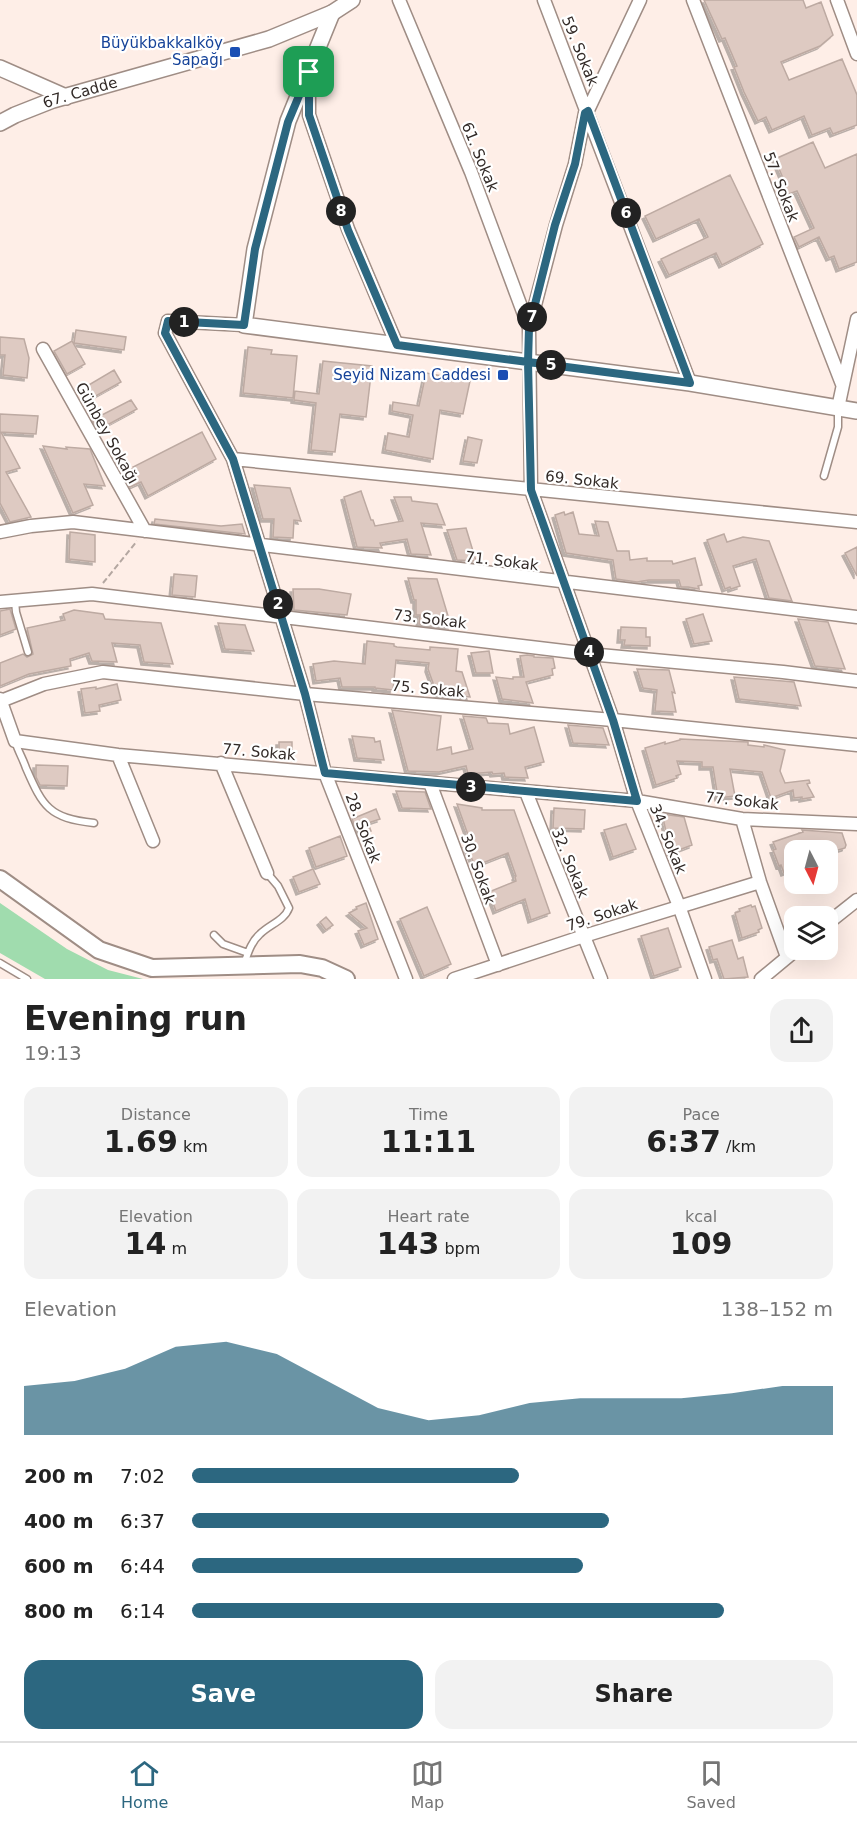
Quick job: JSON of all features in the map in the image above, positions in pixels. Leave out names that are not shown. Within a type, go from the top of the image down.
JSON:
[{"type":"main road","points":[[0,879],[99,950],[152,968],[246,959],[322,968],[346,979]]},
{"type":"street","name":"67. Cadde","points":[[0,123],[66,96],[269,39],[332,13],[352,0]]},
{"type":"street","name":"61. Sokak","points":[[399,0],[471,172],[529,328]]},
{"type":"street","name":"59. Sokak","points":[[544,0],[690,383]]},
{"type":"street","points":[[529,328],[555,225],[575,164],[585,113],[588,111],[640,0]]},
{"type":"street","name":"57. Sokak","points":[[693,0],[842,384]]},
{"type":"street","points":[[837,0],[857,54]]},
{"type":"street","points":[[332,13],[288,122],[255,249],[244,325],[690,383],[857,411]]},
{"type":"street","points":[[0,68],[66,96]]},
{"type":"street","points":[[309,72],[309,115],[348,230],[397,345]]},
{"type":"street","points":[[838,408],[857,318]]},
{"type":"street","name":"28. Sokak","points":[[244,325],[168,321],[165,333],[233,459],[305,694],[325,773],[406,979]]},
{"type":"street","name":"34. Sokak","points":[[529,328],[531,490],[613,720],[637,801],[705,979]]},
{"type":"street","name":"Günbey Sokağı","points":[[43,349],[145,531]]},
{"type":"street","name":"69. Sokak","points":[[233,459],[857,522]]},
{"type":"street","name":"71. Sokak","points":[[0,532],[73,522],[857,618]]},
{"type":"street","name":"73. Sokak","points":[[0,602],[92,594],[281,615],[589,654],[857,681]]},
{"type":"street","name":"75. Sokak","points":[[0,700],[44,684],[103,672],[305,694],[613,720],[857,745]]},
{"type":"street","points":[[0,700],[15,741]]},
{"type":"street","name":"77. Sokak","points":[[15,741],[118,755],[637,801],[742,819],[857,824]]},
{"type":"street","points":[[118,755],[153,840]]},
{"type":"street","points":[[221,763],[267,873]]},
{"type":"street","name":"30. Sokak","points":[[430,783],[498,965]]},
{"type":"street","name":"32. Sokak","points":[[526,792],[601,979]]},
{"type":"street","points":[[742,819],[760,882],[784,935]]},
{"type":"street","name":"79. Sokak","points":[[454,979],[760,882]]},
{"type":"street","points":[[838,915],[857,900]]},
{"type":"street","points":[[761,979],[784,960]]},
{"type":"lane","points":[[824,476],[838,427],[838,408]]},
{"type":"lane","points":[[15,600],[16,612],[28,652]]},
{"type":"lane","points":[[15,741],[35,791],[45,805],[63,818],[94,823]]},
{"type":"lane","points":[[214,935],[246,959],[258,935],[286,916],[289,908],[278,886],[267,873]]},
{"type":"lane","points":[[0,963],[27,979]]},
{"type":"path","points":[[92,594],[145,531]]},
{"type":"green space","points":[[0,903],[67,949],[108,970],[143,979],[45,979],[0,953]]},
{"type":"building","points":[[704,0],[803,0],[806,8],[821,2],[833,35],[820,46],[781,62],[789,80],[842,59],[857,95],[857,125],[833,134],[830,128],[812,135],[804,116],[772,130],[766,117],[758,121],[734,67],[737,66],[725,38],[722,39]]},
{"type":"building","points":[[813,142],[825,168],[857,154],[857,262],[839,269],[834,256],[829,258],[819,237],[799,247],[794,237],[814,228],[797,191],[786,195],[782,184],[785,183],[775,159]]},
{"type":"building","points":[[730,175],[763,244],[722,265],[716,253],[669,275],[661,259],[708,237],[699,219],[656,239],[645,216]]},
{"type":"building","points":[[76,330],[126,337],[124,350],[74,343]]},
{"type":"building","points":[[0,337],[24,339],[29,358],[27,378],[3,375],[5,355],[0,355]]},
{"type":"building","points":[[72,341],[85,364],[67,374],[54,351]]},
{"type":"building","points":[[248,347],[272,350],[271,354],[297,356],[293,398],[243,393]]},
{"type":"building","points":[[323,361],[372,366],[366,417],[340,414],[335,452],[311,450],[316,403],[294,400],[295,391],[319,394]]},
{"type":"building","points":[[114,370],[121,382],[94,397],[87,386]]},
{"type":"building","points":[[426,373],[470,381],[463,414],[440,410],[433,459],[385,450],[388,433],[409,437],[413,415],[392,411],[393,402],[419,406]]},
{"type":"building","points":[[131,400],[137,409],[98,430],[92,420]]},
{"type":"building","points":[[0,414],[38,416],[36,434],[1,432],[20,468],[6,472],[31,517],[10,522],[0,503]]},
{"type":"building","points":[[202,432],[216,459],[148,496],[141,482],[130,487],[125,479],[136,473],[133,467]]},
{"type":"building","points":[[468,437],[482,440],[477,463],[463,461]]},
{"type":"building","points":[[43,446],[90,449],[105,486],[84,484],[93,505],[73,513]]},
{"type":"building","points":[[254,485],[290,488],[301,521],[294,520],[293,538],[273,537],[274,519],[263,519]]},
{"type":"building","points":[[361,491],[375,526],[403,521],[394,497],[411,497],[412,501],[437,504],[445,525],[421,523],[431,555],[411,554],[407,539],[380,543],[382,548],[357,547],[344,497]]},
{"type":"building","points":[[564,512],[565,515],[573,512],[579,534],[599,536],[595,521],[608,522],[617,551],[629,551],[630,560],[647,558],[647,561],[672,561],[673,564],[695,558],[702,585],[698,586],[699,589],[681,587],[679,580],[637,582],[616,579],[613,560],[566,553],[555,515]]},
{"type":"building","points":[[155,519],[221,526],[242,524],[245,534],[154,524]]},
{"type":"building","points":[[466,528],[476,561],[457,560],[447,530]]},
{"type":"building","points":[[70,532],[95,535],[95,562],[69,559]]},
{"type":"building","points":[[724,534],[727,542],[743,537],[769,541],[792,601],[769,598],[756,559],[733,566],[740,586],[725,589],[707,540]]},
{"type":"building","points":[[857,547],[857,576],[845,553]]},
{"type":"building","points":[[174,574],[197,576],[195,597],[172,595]]},
{"type":"building","points":[[408,578],[437,579],[451,626],[419,624],[420,615],[416,615],[416,600],[414,600]]},
{"type":"building","points":[[293,589],[319,589],[351,594],[347,615],[294,610]]},
{"type":"building","points":[[10,609],[16,629],[0,635],[0,611]]},
{"type":"building","points":[[74,610],[103,614],[105,619],[161,623],[173,664],[144,662],[140,645],[112,643],[117,662],[92,661],[89,653],[70,659],[71,666],[29,674],[0,686],[0,663],[23,654],[27,657],[33,654],[27,628],[65,620],[63,614]]},
{"type":"building","points":[[703,614],[712,641],[694,644],[686,619]]},
{"type":"building","points":[[798,619],[828,622],[845,669],[815,666]]},
{"type":"building","points":[[218,623],[245,625],[254,651],[225,649]]},
{"type":"building","points":[[621,627],[646,628],[646,637],[650,637],[650,646],[624,645],[625,640],[620,640]]},
{"type":"building","points":[[367,641],[430,650],[430,647],[458,649],[456,671],[462,672],[470,697],[437,694],[428,669],[429,663],[396,660],[393,690],[375,687],[342,687],[340,678],[316,681],[313,664],[334,661],[365,664]]},
{"type":"building","points":[[489,651],[493,673],[476,673],[471,653]]},
{"type":"building","points":[[520,656],[553,658],[555,668],[552,669],[553,675],[526,682],[533,703],[502,699],[496,677],[513,679],[513,677],[524,677]]},
{"type":"building","points":[[637,669],[669,670],[675,693],[672,692],[676,712],[655,711],[657,690],[643,688]]},
{"type":"building","points":[[734,677],[794,682],[801,706],[739,699]]},
{"type":"building","points":[[117,684],[121,700],[99,705],[100,711],[85,713],[81,689],[96,687],[96,689]]},
{"type":"building","points":[[392,710],[441,716],[437,750],[451,747],[452,754],[473,749],[463,716],[486,718],[488,723],[508,724],[510,734],[534,727],[544,762],[525,767],[528,778],[505,777],[504,773],[493,774],[492,772],[468,774],[466,766],[439,772],[408,771]]},
{"type":"building","points":[[568,725],[603,728],[609,745],[573,743]]},
{"type":"building","points":[[352,736],[374,738],[375,742],[380,741],[384,760],[357,758]]},
{"type":"building","points":[[680,739],[748,742],[748,745],[764,747],[764,745],[785,750],[780,771],[785,783],[809,780],[810,783],[807,784],[814,797],[794,798],[793,790],[771,798],[762,772],[730,769],[735,796],[718,798],[713,767],[702,767],[702,762],[677,761],[681,774],[676,776],[677,778],[656,785],[645,748]]},
{"type":"building","points":[[279,742],[292,742],[292,753],[279,753]]},
{"type":"building","points":[[36,765],[68,766],[67,786],[40,785],[36,777]]},
{"type":"building","points":[[396,791],[425,792],[431,809],[402,808]]},
{"type":"building","points":[[457,804],[482,808],[482,810],[514,810],[550,913],[531,920],[525,899],[496,911],[489,892],[516,881],[508,853],[475,866],[466,845],[471,843]]},
{"type":"building","points":[[554,808],[585,810],[584,829],[553,828]]},
{"type":"building","points":[[376,809],[380,819],[368,823],[371,831],[361,835],[352,819]]},
{"type":"building","points":[[662,814],[684,817],[692,845],[671,853]]},
{"type":"building","points":[[626,824],[636,849],[613,857],[604,830]]},
{"type":"building","points":[[802,830],[842,833],[845,848],[838,850],[838,840],[784,840],[784,873],[773,850],[776,849],[773,842],[803,832]]},
{"type":"building","points":[[340,836],[347,856],[316,867],[309,848]]},
{"type":"building","points":[[313,869],[320,884],[299,892],[293,877]]},
{"type":"building","points":[[366,903],[378,939],[364,945],[358,931],[367,928],[349,913]]},
{"type":"building","points":[[751,905],[755,906],[762,928],[758,930],[759,932],[742,938],[735,913]]},
{"type":"building","points":[[427,907],[451,964],[424,976],[400,919]]},
{"type":"building","points":[[326,917],[333,925],[326,930],[320,922]]},
{"type":"building","points":[[668,928],[681,967],[654,976],[641,936]]},
{"type":"building","points":[[732,940],[738,959],[743,957],[748,977],[724,979],[717,959],[713,960],[709,947]]},
{"type":"place","name":"Büyükbakkalköy Sapağı","points":[[235,52]]},
{"type":"place","name":"Seyid Nizam Caddesi","points":[[503,375]]},
{"type":"route","points":[[309,72],[288,122],[255,249],[244,325],[168,321],[165,333],[233,459],[305,694],[325,773],[637,801],[613,720],[531,490],[528,362],[690,383],[588,111],[585,113],[575,164],[555,225],[529,328],[528,362],[397,345],[348,230],[309,115],[309,72]]}]
